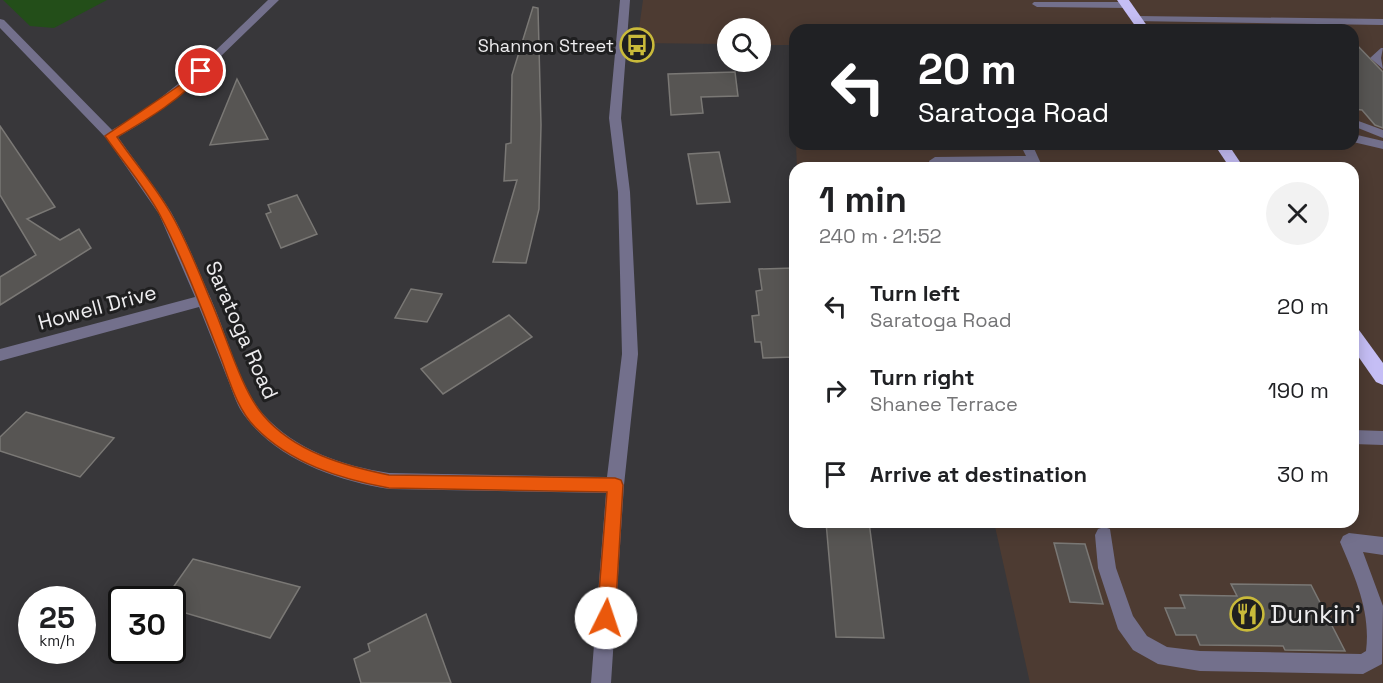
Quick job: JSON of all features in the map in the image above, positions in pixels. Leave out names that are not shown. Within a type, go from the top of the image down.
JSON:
[{"type":"highway","points":[[1125,3],[1140,24]]},
{"type":"highway","points":[[1359,343],[1383,377]]},
{"type":"street","points":[[111,136],[141,118],[183,87],[274,0]]},
{"type":"street","points":[[601,683],[615,485],[630,354],[624,192],[615,118],[625,0]]},
{"type":"street","points":[[1037,4],[1125,3]]},
{"type":"street","points":[[1137,19],[1383,22]]},
{"type":"street","name":"Saratoga Road","points":[[0,22],[111,136],[165,213],[204,300],[246,404],[259,421],[286,444],[317,461],[359,476],[389,482],[615,485]]},
{"type":"street","points":[[1381,51],[1375,58],[1383,66]]},
{"type":"street","points":[[1359,124],[1383,134]]},
{"type":"street","points":[[1359,139],[1383,145]]},
{"type":"street","points":[[935,162],[969,162]]},
{"type":"street","name":"Howell Drive","points":[[0,355],[204,300]]},
{"type":"street","points":[[1359,437],[1383,438]]},
{"type":"street","points":[[1104,535],[1107,568],[1125,622],[1140,643],[1165,657],[1200,661],[1363,664],[1375,657],[1380,642],[1377,615],[1368,581],[1349,542],[1383,546]]},
{"type":"shaded area","points":[[643,0],[1383,0],[1383,683],[1030,683],[995,528],[1359,528],[1359,162],[797,162],[796,150],[1359,150],[1359,24],[789,24],[789,45],[771,45],[771,18],[717,18],[717,44],[637,43]]},
{"type":"green space","points":[[3,0],[107,0],[54,28],[30,26]]},
{"type":"building","points":[[533,7],[538,8],[541,125],[539,209],[526,263],[493,262],[517,180],[504,181],[506,144],[511,143],[512,75]]},
{"type":"building","points":[[1359,47],[1383,72],[1383,128],[1375,125],[1362,110],[1359,110]]},
{"type":"building","points":[[735,72],[738,96],[701,97],[703,113],[671,115],[668,74]]},
{"type":"building","points":[[237,79],[268,139],[210,145]]},
{"type":"building","points":[[0,126],[55,207],[27,219],[60,240],[79,229],[91,248],[0,305],[0,277],[36,255],[0,195]]},
{"type":"building","points":[[719,152],[730,202],[697,204],[688,154]]},
{"type":"building","points":[[297,195],[317,234],[281,248],[266,214],[271,212],[268,205]]},
{"type":"building","points":[[789,268],[789,357],[763,358],[761,342],[755,342],[752,316],[759,315],[756,291],[762,290],[759,269]]},
{"type":"building","points":[[411,289],[442,294],[427,322],[395,318]]},
{"type":"building","points":[[509,315],[532,337],[443,394],[421,369]]},
{"type":"building","points":[[26,412],[114,438],[80,477],[0,451],[0,437]]},
{"type":"building","points":[[827,528],[870,528],[884,638],[836,637]]},
{"type":"building","points":[[1054,543],[1085,544],[1103,604],[1070,602]]},
{"type":"building","points":[[193,559],[300,587],[270,638],[186,613],[186,586],[174,586]]},
{"type":"building","name":"Dunkin'","points":[[1231,584],[1311,585],[1345,651],[1285,650],[1283,646],[1200,645],[1196,635],[1176,635],[1165,608],[1185,608],[1180,595],[1237,596]]},
{"type":"building","points":[[426,614],[451,683],[361,683],[354,659],[370,651],[368,644]]},
{"type":"place","name":"Shannon Street","points":[[637,45]]},
{"type":"place","name":"Dunkin'","points":[[1247,614]]},
{"type":"route","points":[[201,71],[141,118],[111,136],[165,213],[204,300],[246,404],[259,421],[286,444],[317,461],[359,476],[389,482],[615,485],[606,618]]}]
